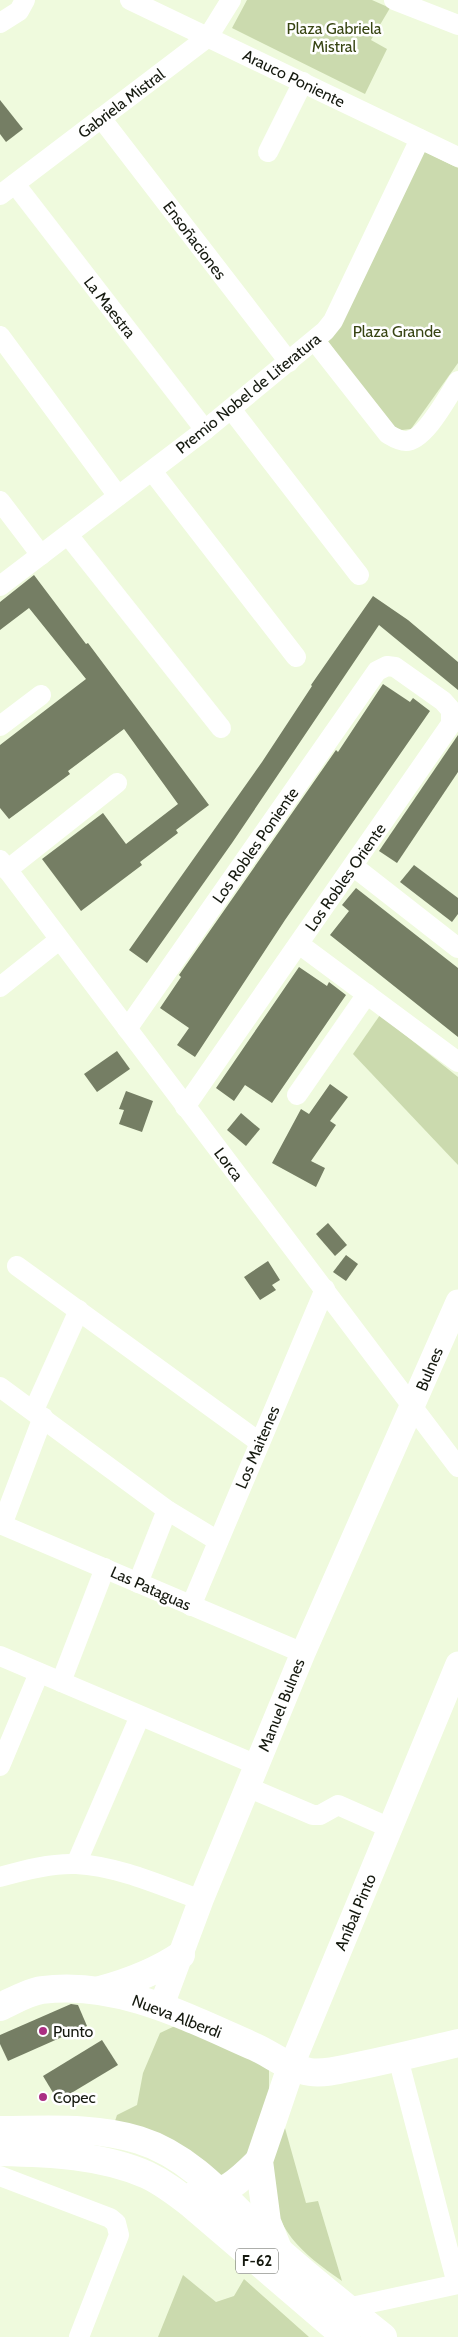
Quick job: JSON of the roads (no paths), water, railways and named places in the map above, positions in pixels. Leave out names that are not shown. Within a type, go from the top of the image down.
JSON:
[{"type":"main road","points":[[97,1991],[141,1977],[166,1965],[181,1955]]},
{"type":"main road","name":"Nueva Alberdi","points":[[0,2006],[40,1990],[66,1988],[129,1997],[161,2007],[258,2048],[291,2067],[310,2072],[328,2072],[398,2058],[458,2043]]},
{"type":"main road","name":"Aníbal Pinto","points":[[278,2250],[267,2222],[259,2162],[291,2067]]},
{"type":"main road","name":"F-62","points":[[0,2130],[86,2130],[140,2140],[170,2152],[194,2170],[278,2250],[383,2337]]},
{"type":"main road","name":"F-62","points":[[0,2152],[34,2153],[92,2159],[147,2175],[167,2186],[192,2205],[346,2337]]},
{"type":"main road","name":"Aníbal Pinto","points":[[219,2193],[240,2179],[259,2162]]},
{"type":"main road","points":[[167,2186],[202,2194],[219,2193]]},
{"type":"street","points":[[0,23],[19,11],[25,0]]},
{"type":"street","name":"Arauco Poniente","points":[[130,0],[458,157]]},
{"type":"street","name":"Gabriela Mistral","points":[[7,189],[208,37],[230,0]]},
{"type":"street","points":[[394,0],[458,25]]},
{"type":"street","points":[[268,152],[303,82]]},
{"type":"street","name":"Ensoñaciones","points":[[101,118],[288,362]]},
{"type":"street","name":"Premio Nobel de Literatura","points":[[0,586],[231,409],[315,341],[333,320],[420,138]]},
{"type":"street","name":"La Maestra","points":[[7,189],[204,430]]},
{"type":"street","points":[[0,336],[118,496]]},
{"type":"street","points":[[315,341],[388,434],[406,441],[421,434],[458,381]]},
{"type":"street","points":[[231,409],[359,575]]},
{"type":"street","points":[[152,470],[296,657]]},
{"type":"street","points":[[0,501],[41,556]]},
{"type":"street","points":[[68,535],[221,728]]},
{"type":"street","name":"Los Robles Oriente","points":[[185,1107],[451,724],[451,710],[443,701],[402,671],[387,666]]},
{"type":"street","name":"Los Robles Poniente","points":[[127,1029],[373,676],[382,667],[387,666]]},
{"type":"street","points":[[0,726],[41,695]]},
{"type":"street","points":[[4,865],[117,783]]},
{"type":"street","name":"Lorca","points":[[4,865],[458,1467]]},
{"type":"street","points":[[353,866],[458,948]]},
{"type":"street","points":[[0,987],[59,940]]},
{"type":"street","points":[[299,944],[458,1062]]},
{"type":"street","points":[[297,1095],[367,994]]},
{"type":"street","points":[[17,1266],[259,1442]]},
{"type":"street","name":"Los Maitenes","points":[[191,1606],[325,1289]]},
{"type":"street","name":"Bulnes","points":[[412,1408],[458,1302]]},
{"type":"street","points":[[1,1525],[38,1414],[79,1310]]},
{"type":"street","points":[[0,1389],[38,1414],[167,1510],[218,1541]]},
{"type":"street","name":"Manuel Bulnes","points":[[161,2007],[201,1900],[303,1652],[412,1408]]},
{"type":"street","points":[[138,1583],[167,1510]]},
{"type":"street","name":"Las Pataguas","points":[[1,1525],[303,1652]]},
{"type":"street","points":[[61,1682],[105,1568]]},
{"type":"street","points":[[0,1656],[140,1716],[252,1776],[313,1815],[320,1814],[338,1805],[390,1828]]},
{"type":"street","name":"Aníbal Pinto","points":[[291,2067],[458,1664]]},
{"type":"street","points":[[0,1766],[39,1673]]},
{"type":"street","points":[[76,1864],[140,1716]]},
{"type":"street","points":[[0,1877],[45,1867],[76,1864],[116,1871],[201,1900]]},
{"type":"street","points":[[347,2308],[458,2284],[398,2058]]},
{"type":"street","points":[[0,2176],[110,2218],[116,2223],[119,2235],[79,2337]]},
{"type":"place","name":"Punto","points":[[43,2031]]},
{"type":"place","name":"Copec","points":[[43,2097]]},
{"type":"park label","name":"Plaza Gabriela Mistral","points":[[334,37]]},
{"type":"park label","name":"Plaza Grande","points":[[397,331]]}]
